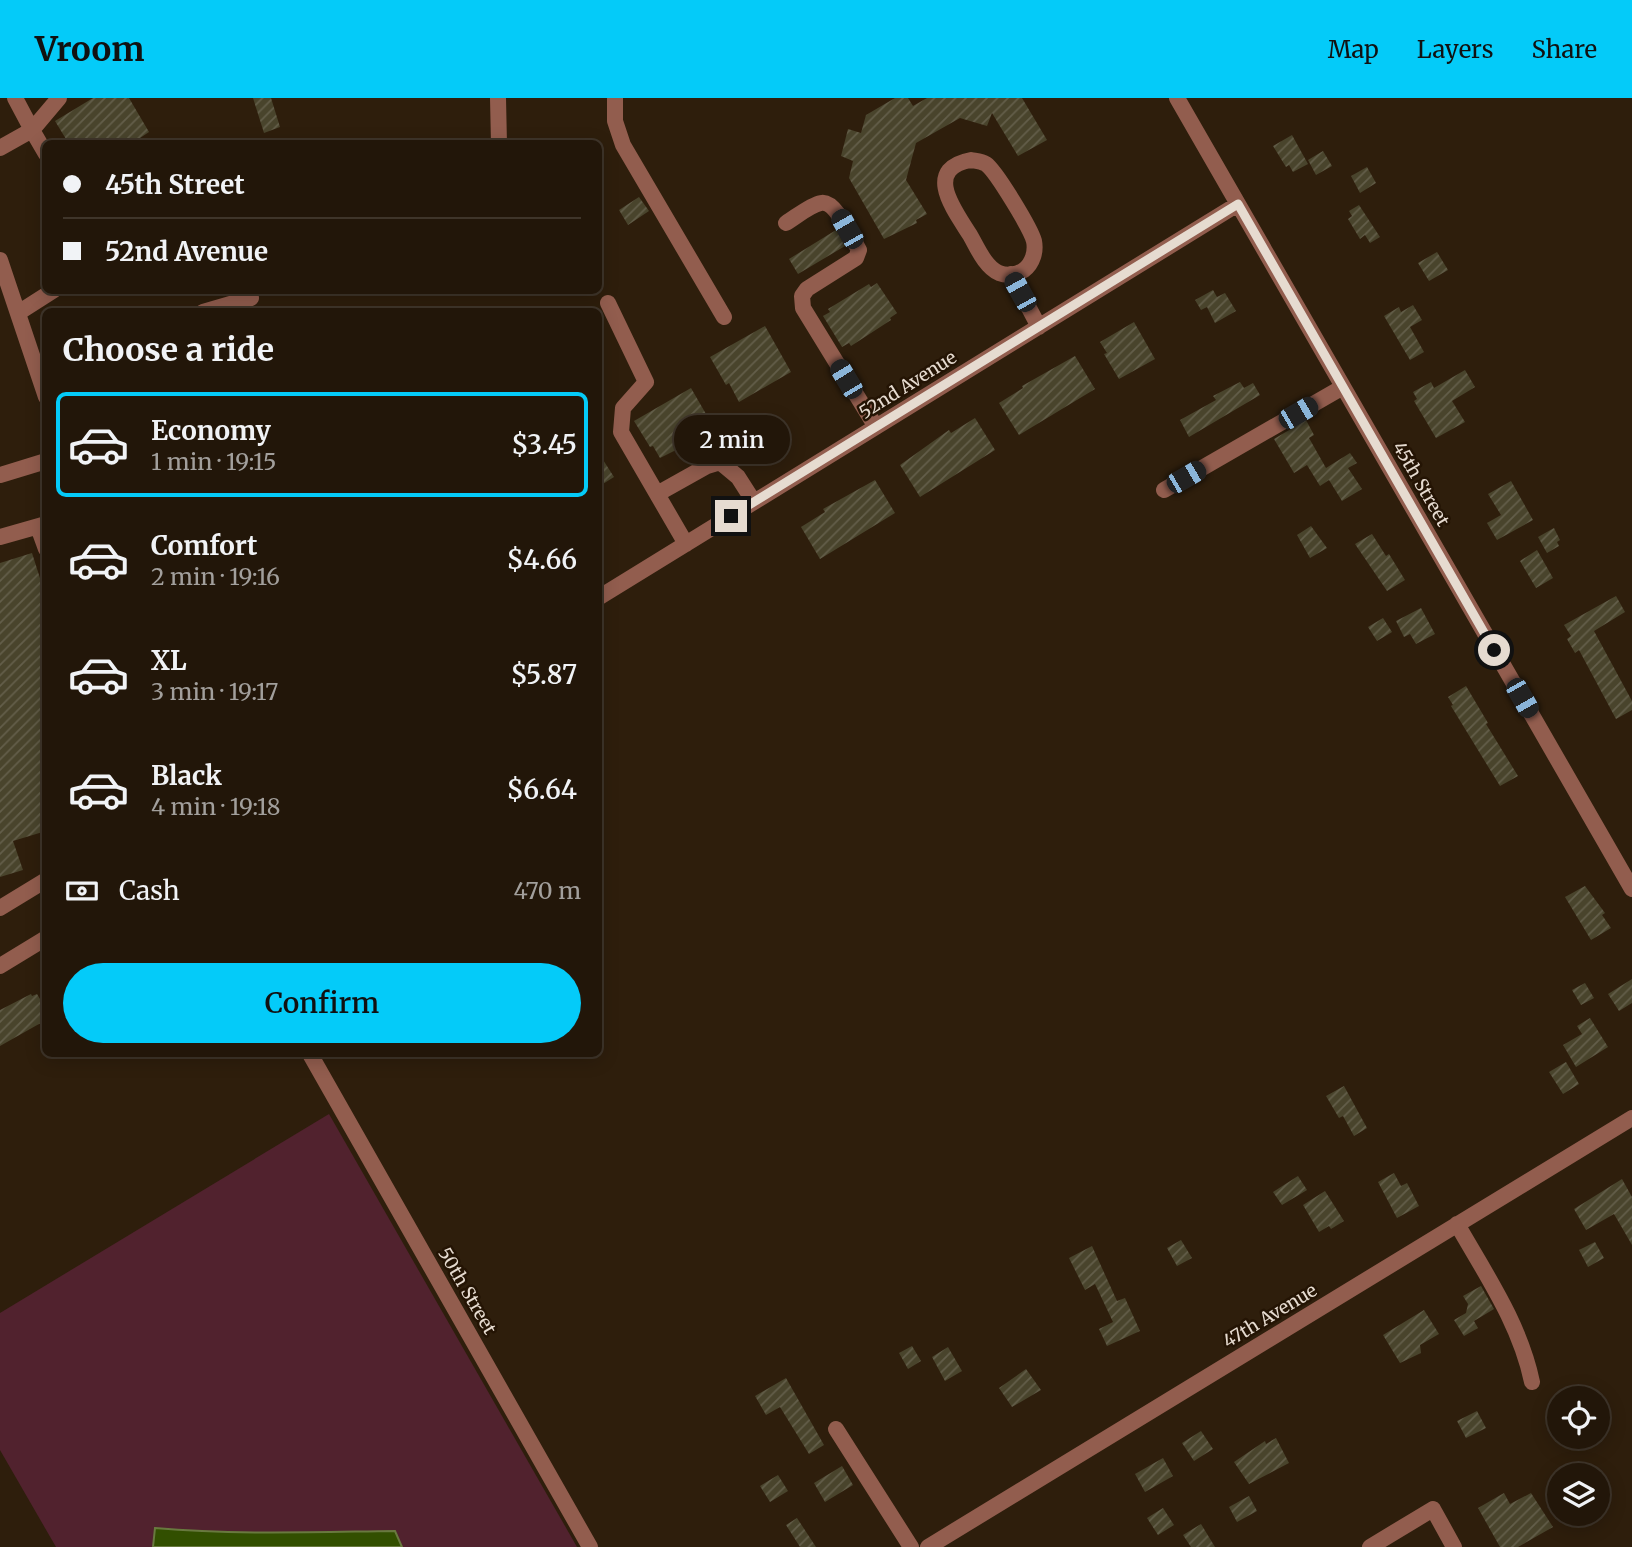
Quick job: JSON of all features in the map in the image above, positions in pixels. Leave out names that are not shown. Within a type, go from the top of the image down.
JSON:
[{"type":"street","points":[[15,98],[42,147]]},
{"type":"street","points":[[0,148],[32,130],[60,98]]},
{"type":"street","points":[[498,98],[499,140]]},
{"type":"street","points":[[615,98],[615,121],[623,145],[724,317]]},
{"type":"street","name":"45th Street","points":[[1177,98],[1632,889]]},
{"type":"street","points":[[962,161],[980,161],[988,165],[1031,233],[1035,250],[1033,258],[1023,271],[1011,274],[999,273],[991,268],[948,199],[945,181],[954,166],[962,161]]},
{"type":"street","points":[[786,223],[820,203],[827,203],[834,207],[859,250],[856,258],[807,289],[802,296],[803,308],[876,427]]},
{"type":"street","name":"52nd Avenue","points":[[602,596],[1238,204]]},
{"type":"street","points":[[1,268],[40,363]]},
{"type":"street","points":[[1011,274],[1040,327]]},
{"type":"street","points":[[18,313],[48,294]]},
{"type":"street","points":[[216,308],[251,298]]},
{"type":"street","points":[[608,303],[646,382],[623,408],[621,432],[686,544]]},
{"type":"street","points":[[1164,490],[1343,387]]},
{"type":"street","points":[[0,475],[42,462]]},
{"type":"street","points":[[657,494],[707,466],[720,462],[738,477],[754,502]]},
{"type":"street","points":[[0,537],[42,526]]},
{"type":"street","points":[[0,908],[42,882]]},
{"type":"street","points":[[0,966],[42,940]]},
{"type":"street","name":"50th Street","points":[[312,1057],[590,1547]]},
{"type":"street","name":"47th Avenue","points":[[928,1547],[1632,1118]]},
{"type":"street","points":[[1457,1224],[1511,1317],[1527,1358],[1532,1382]]},
{"type":"street","points":[[836,1429],[911,1547]]},
{"type":"street","points":[[1370,1547],[1433,1509],[1454,1547]]},
{"type":"shaded area","points":[[329,1114],[577,1547],[56,1547],[0,1450],[0,1313]]},
{"type":"shaded area","points":[[155,1528],[245,1532],[395,1531],[402,1547],[153,1547]]},
{"type":"building","points":[[93,98],[129,98],[149,132],[137,140],[67,140],[55,121]]},
{"type":"building","points":[[253,98],[271,98],[280,127],[264,133]]},
{"type":"building","points":[[895,98],[908,98],[913,106],[927,98],[1022,98],[1047,140],[1018,156],[992,113],[987,126],[960,118],[916,143],[906,180],[927,214],[916,220],[917,223],[884,239],[849,178],[853,161],[841,156],[848,129],[861,133],[866,115]]},
{"type":"building","points":[[1292,135],[1308,164],[1293,172],[1289,165],[1286,167],[1273,146]]},
{"type":"building","points":[[1323,151],[1332,166],[1316,175],[1308,160]]},
{"type":"building","points":[[1367,167],[1376,183],[1360,193],[1351,176]]},
{"type":"building","points":[[639,197],[649,211],[628,225],[619,210]]},
{"type":"building","points":[[1359,205],[1380,237],[1370,243],[1365,235],[1360,239],[1348,219],[1352,216],[1349,211]]},
{"type":"building","points":[[836,230],[845,246],[798,274],[789,259]]},
{"type":"building","points":[[1437,252],[1448,270],[1429,281],[1418,263]]},
{"type":"building","points":[[877,283],[897,313],[891,320],[851,346],[849,343],[842,347],[823,316],[830,312],[828,309],[869,284],[871,287]]},
{"type":"building","points":[[1213,290],[1217,297],[1225,293],[1236,311],[1215,323],[1207,307],[1201,310],[1195,300]]},
{"type":"building","points":[[1413,305],[1422,320],[1410,327],[1424,352],[1410,360],[1384,316],[1399,307],[1401,312]]},
{"type":"building","points":[[1134,322],[1155,359],[1119,379],[1100,342]]},
{"type":"building","points":[[765,326],[791,372],[739,402],[710,357]]},
{"type":"building","points":[[1075,356],[1095,389],[1019,435],[999,403],[1023,388],[1022,386]]},
{"type":"building","points":[[1465,370],[1475,387],[1452,401],[1465,422],[1436,438],[1414,401],[1417,399],[1413,392],[1431,382],[1434,388]]},
{"type":"building","points":[[1240,382],[1244,388],[1253,383],[1260,395],[1189,437],[1180,420],[1216,400],[1213,396]]},
{"type":"building","points":[[691,388],[706,414],[702,416],[710,429],[691,439],[692,442],[660,458],[634,421]]},
{"type":"building","points":[[975,418],[995,450],[920,497],[900,465],[949,430],[951,433]]},
{"type":"building","points":[[1306,420],[1314,435],[1309,438],[1326,468],[1350,453],[1357,463],[1348,468],[1362,489],[1342,501],[1329,480],[1320,486],[1307,465],[1294,473],[1274,439]]},
{"type":"building","points":[[602,458],[614,477],[602,484]]},
{"type":"building","points":[[875,480],[895,513],[820,559],[801,527],[825,512],[823,509]]},
{"type":"building","points":[[1511,481],[1533,520],[1497,540],[1487,523],[1501,515],[1488,494]]},
{"type":"building","points":[[1311,526],[1327,548],[1310,558],[1297,535]]},
{"type":"building","points":[[1554,528],[1560,540],[1557,542],[1559,546],[1547,553],[1538,537]]},
{"type":"building","points":[[1372,534],[1386,556],[1389,554],[1405,580],[1387,591],[1355,544]]},
{"type":"building","points":[[1537,550],[1553,578],[1536,588],[1520,561]]},
{"type":"building","points":[[32,553],[42,584],[42,832],[13,841],[23,870],[0,877],[0,563]]},
{"type":"building","points":[[1616,596],[1625,612],[1594,631],[1632,701],[1632,710],[1616,719],[1579,650],[1575,653],[1567,639],[1571,636],[1564,625]]},
{"type":"building","points":[[1421,608],[1435,634],[1416,644],[1410,634],[1404,637],[1396,621]]},
{"type":"building","points":[[1383,618],[1392,632],[1377,641],[1368,627]]},
{"type":"building","points":[[1466,686],[1518,776],[1500,786],[1451,706],[1453,705],[1448,697]]},
{"type":"building","points":[[1585,886],[1605,913],[1602,915],[1611,928],[1591,940],[1565,897]]},
{"type":"building","points":[[1632,979],[1632,1003],[1619,1011],[1608,994]]},
{"type":"building","points":[[1585,983],[1594,998],[1581,1005],[1572,990]]},
{"type":"building","points":[[31,994],[37,994],[42,1002],[42,1022],[0,1046],[0,1010]]},
{"type":"building","points":[[1590,1018],[1608,1047],[1576,1067],[1563,1045],[1582,1034],[1577,1026]]},
{"type":"building","points":[[1566,1062],[1579,1084],[1563,1094],[1549,1072]]},
{"type":"building","points":[[1344,1086],[1367,1128],[1354,1136],[1343,1116],[1339,1118],[1326,1096]]},
{"type":"building","points":[[1394,1173],[1401,1186],[1407,1183],[1419,1206],[1397,1218],[1378,1182]]},
{"type":"building","points":[[1298,1176],[1307,1190],[1282,1205],[1273,1192]]},
{"type":"building","points":[[1622,1179],[1632,1197],[1632,1245],[1614,1214],[1586,1230],[1574,1209]]},
{"type":"building","points":[[1325,1191],[1344,1221],[1319,1232],[1303,1205]]},
{"type":"building","points":[[1181,1240],[1192,1258],[1177,1266],[1167,1248]]},
{"type":"building","points":[[1595,1242],[1604,1258],[1588,1267],[1579,1250]]},
{"type":"building","points":[[1092,1246],[1117,1301],[1125,1298],[1140,1331],[1107,1346],[1099,1329],[1113,1322],[1095,1284],[1085,1290],[1069,1258]]},
{"type":"building","points":[[1481,1286],[1494,1309],[1474,1321],[1478,1328],[1464,1336],[1454,1320],[1466,1313],[1468,1304],[1463,1296]]},
{"type":"building","points":[[1424,1310],[1439,1334],[1420,1345],[1421,1353],[1400,1363],[1383,1335]]},
{"type":"building","points":[[912,1346],[921,1361],[908,1369],[899,1353]]},
{"type":"building","points":[[948,1347],[962,1371],[945,1381],[932,1357]]},
{"type":"building","points":[[1026,1369],[1041,1390],[1012,1407],[999,1388]]},
{"type":"building","points":[[786,1378],[824,1445],[809,1454],[780,1407],[766,1415],[755,1396]]},
{"type":"building","points":[[1477,1411],[1486,1428],[1466,1438],[1457,1421]]},
{"type":"building","points":[[1201,1431],[1213,1449],[1194,1461],[1182,1443]]},
{"type":"building","points":[[1276,1438],[1289,1463],[1249,1484],[1234,1462],[1265,1441],[1266,1444]]},
{"type":"building","points":[[1163,1458],[1173,1476],[1145,1492],[1135,1474]]},
{"type":"building","points":[[842,1466],[853,1485],[825,1502],[814,1483]]},
{"type":"building","points":[[778,1475],[788,1491],[770,1502],[760,1486]]},
{"type":"building","points":[[1504,1493],[1510,1504],[1531,1493],[1547,1518],[1547,1526],[1553,1527],[1518,1547],[1500,1547],[1478,1508]]},
{"type":"building","points":[[1249,1496],[1257,1511],[1237,1522],[1229,1507]]},
{"type":"building","points":[[1163,1508],[1174,1525],[1158,1535],[1147,1518]]},
{"type":"building","points":[[797,1518],[816,1547],[800,1547],[786,1525]]},
{"type":"building","points":[[1201,1524],[1215,1547],[1191,1547],[1183,1535]]},
{"type":"route","points":[[731,516],[1238,204],[1494,650]]}]
